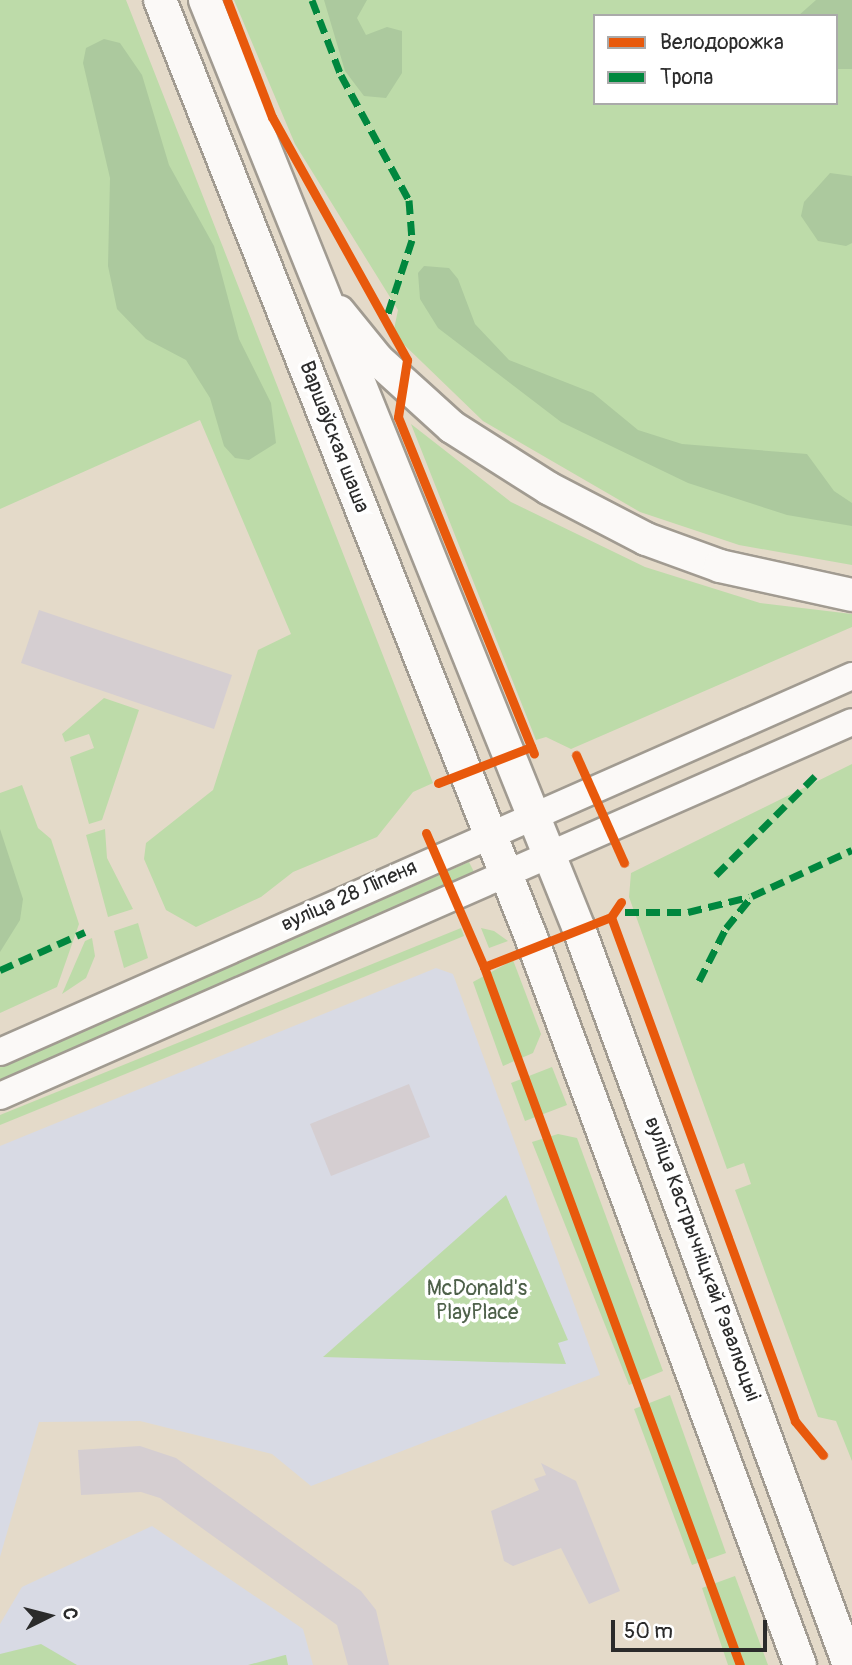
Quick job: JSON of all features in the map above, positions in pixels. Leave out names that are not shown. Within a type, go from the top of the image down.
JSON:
[{"type":"highway","name":"Варшаўская шаша","points":[[160,0],[487,833],[506,875]]},
{"type":"highway","name":"Варшаўская шаша","points":[[205,0],[309,266],[549,855]]},
{"type":"highway","points":[[309,266],[377,359],[452,427],[515,468],[685,554],[785,584],[852,594]]},
{"type":"highway","name":"вуліца Кастрычніцкай Рэвалюцыі","points":[[549,855],[849,1665]]},
{"type":"highway","points":[[506,875],[800,1665]]},
{"type":"main road","name":"вуліца 28 Ліпеня","points":[[0,1052],[532,813],[852,676]]},
{"type":"main road","name":"вуліца 28 Ліпеня","points":[[0,1096],[852,722]]},
{"type":"shaded area","points":[[436,968],[453,974],[600,1375],[311,1486],[272,1454],[140,1421],[39,1422],[0,1557],[0,1146]]},
{"type":"shaded area","points":[[152,1526],[303,1629],[313,1665],[0,1665],[0,1624],[22,1587]]},
{"type":"green space","points":[[0,0],[126,0],[433,783],[413,792],[377,837],[293,872],[261,897],[196,927],[166,910],[144,859],[146,843],[213,790],[258,650],[291,634],[200,420],[0,509]]},
{"type":"green space","points":[[234,0],[852,0],[852,565],[739,545],[640,512],[483,421],[393,334],[398,310],[295,144]]},
{"type":"green space","points":[[324,0],[367,0],[357,18],[366,35],[387,27],[402,31],[402,73],[386,98],[364,96],[345,71]]},
{"type":"green space","points":[[816,0],[852,0],[852,69],[838,69],[838,14],[800,14]]},
{"type":"green space","points":[[104,39],[120,43],[142,75],[169,165],[214,246],[239,339],[271,403],[276,443],[249,460],[235,458],[224,446],[210,398],[186,360],[146,339],[117,309],[108,266],[110,178],[83,63],[86,48]]},
{"type":"green space","points":[[830,173],[852,176],[852,243],[846,246],[818,241],[801,216],[804,202]]},
{"type":"green space","points":[[424,266],[449,268],[458,279],[475,324],[509,360],[593,393],[638,430],[682,444],[807,454],[834,491],[852,503],[852,526],[787,515],[688,483],[561,422],[438,328],[420,299],[418,273]]},
{"type":"green space","points":[[411,424],[511,502],[645,567],[760,603],[852,614],[852,627],[571,749],[546,737],[536,740]]},
{"type":"green space","points":[[104,698],[139,710],[102,820],[89,824],[70,757],[94,748],[89,734],[65,742],[62,734]]},
{"type":"green space","points":[[852,764],[852,1461],[836,1421],[818,1417],[735,1190],[751,1184],[744,1163],[727,1169],[629,897],[631,873]]},
{"type":"green space","points":[[22,785],[38,828],[51,839],[79,924],[57,987],[0,1013],[0,793]]},
{"type":"green space","points":[[0,829],[23,899],[20,920],[0,952]]},
{"type":"green space","points":[[105,829],[107,858],[133,909],[108,917],[86,835]]},
{"type":"green space","points":[[469,862],[475,874],[0,1082],[0,1067]]},
{"type":"green space","points":[[138,923],[148,958],[124,968],[114,931]]},
{"type":"green space","points":[[461,928],[464,936],[0,1125],[0,1115]]},
{"type":"green space","points":[[481,928],[494,931],[508,941],[489,948]]},
{"type":"green space","points":[[92,938],[95,956],[86,978],[62,994],[85,941]]},
{"type":"green space","points":[[513,960],[541,1034],[533,1053],[503,1066],[473,982]]},
{"type":"green space","points":[[552,1067],[567,1105],[525,1121],[511,1083]]},
{"type":"green space","points":[[558,1134],[577,1138],[663,1371],[629,1385],[532,1142]]},
{"type":"green space","name":"McDonald's PlayPlace","points":[[506,1195],[568,1340],[558,1343],[566,1364],[323,1357]]},
{"type":"green space","points":[[670,1395],[726,1553],[692,1565],[634,1409]]},
{"type":"green space","points":[[735,1576],[768,1665],[728,1665],[702,1588]]},
{"type":"green space","points":[[41,1644],[77,1665],[0,1665],[0,1654]]},
{"type":"green space","points":[[285,1655],[288,1665],[248,1665]]},
{"type":"building","points":[[39,610],[232,675],[214,729],[21,663]]},
{"type":"building","points":[[409,1084],[430,1137],[331,1176],[310,1124]]},
{"type":"building","points":[[140,1446],[176,1458],[361,1591],[376,1610],[389,1665],[348,1665],[337,1625],[160,1498],[141,1492],[81,1495],[78,1450]]},
{"type":"building","points":[[541,1463],[576,1481],[620,1591],[589,1604],[561,1548],[513,1566],[504,1561],[491,1511],[539,1490],[534,1479],[546,1475]]},
{"type":"marked path","points":[[312,0],[341,75],[409,200],[412,240],[386,319]]},
{"type":"marked path","points":[[716,875],[817,774]]},
{"type":"marked path","points":[[699,981],[726,928],[752,896],[852,850]]},
{"type":"marked path","points":[[625,912],[688,912],[749,897]]},
{"type":"marked path","points":[[0,970],[85,932]]},
{"type":"cycle path","points":[[227,0],[272,117],[407,360],[398,417],[534,754]]},
{"type":"cycle path","points":[[438,783],[531,747]]},
{"type":"cycle path","points":[[576,755],[624,863]]},
{"type":"cycle path","points":[[426,833],[484,967],[740,1665]]},
{"type":"cycle path","points":[[484,967],[611,917],[621,902]]},
{"type":"cycle path","points":[[611,917],[795,1421],[823,1455]]}]
